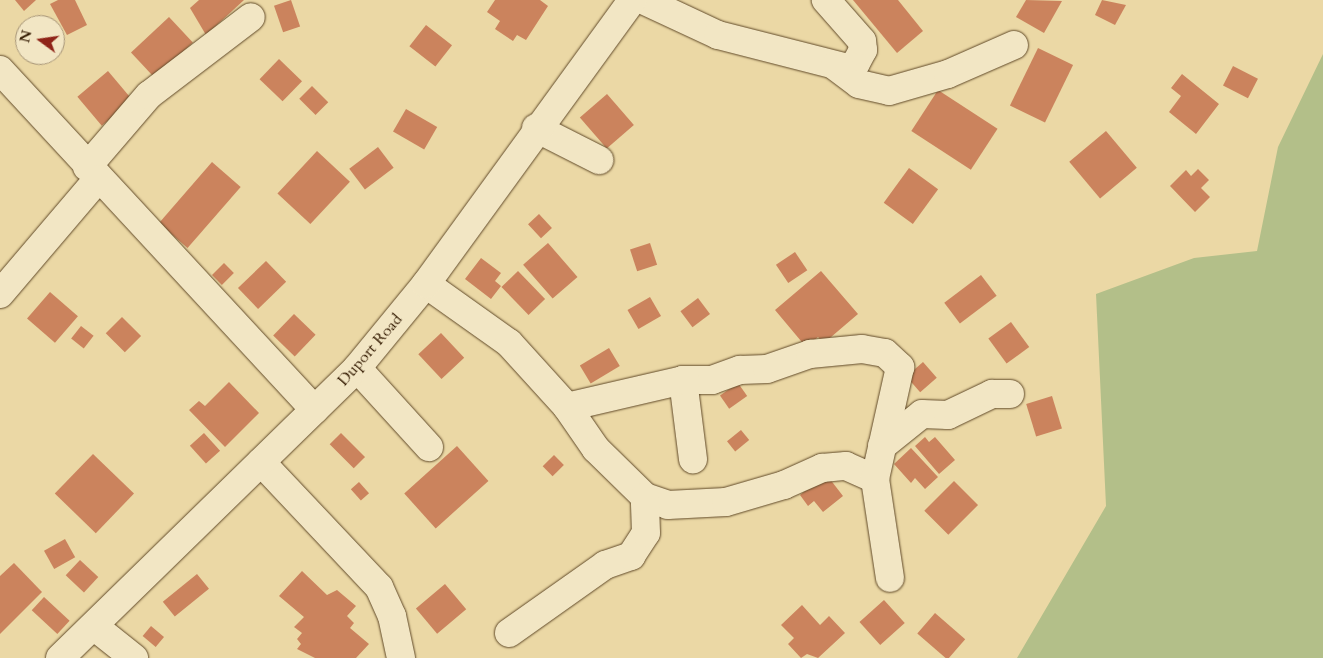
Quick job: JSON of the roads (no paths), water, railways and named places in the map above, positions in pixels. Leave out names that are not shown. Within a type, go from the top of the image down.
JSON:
[{"type":"street","name":"Duport Road","points":[[60,658],[95,627],[357,368],[426,284],[536,128],[632,0]]},
{"type":"street","points":[[643,0],[718,35],[846,68],[856,63],[863,50],[862,41],[826,0]]},
{"type":"street","points":[[0,294],[149,95],[251,17]]},
{"type":"street","points":[[835,66],[858,84],[889,91],[948,74],[1014,45]]},
{"type":"street","points":[[0,70],[92,173],[315,410]]},
{"type":"street","points":[[536,128],[599,160]]},
{"type":"street","points":[[426,284],[509,343],[567,407],[596,449],[645,497],[668,505],[726,502],[784,485],[822,468],[846,466],[875,479]]},
{"type":"street","points":[[567,407],[683,380],[712,380],[740,370],[767,369],[810,354],[862,349],[885,353],[900,367],[875,479],[890,578]]},
{"type":"street","points":[[357,368],[429,447]]},
{"type":"street","points":[[683,380],[693,459]]},
{"type":"street","points":[[882,446],[922,414],[948,415],[992,394],[1010,394]]},
{"type":"street","points":[[261,462],[379,587],[392,616],[401,658]]},
{"type":"street","points":[[509,634],[605,564],[631,556],[646,534],[645,497]]},
{"type":"street","points":[[95,627],[134,658]]}]
